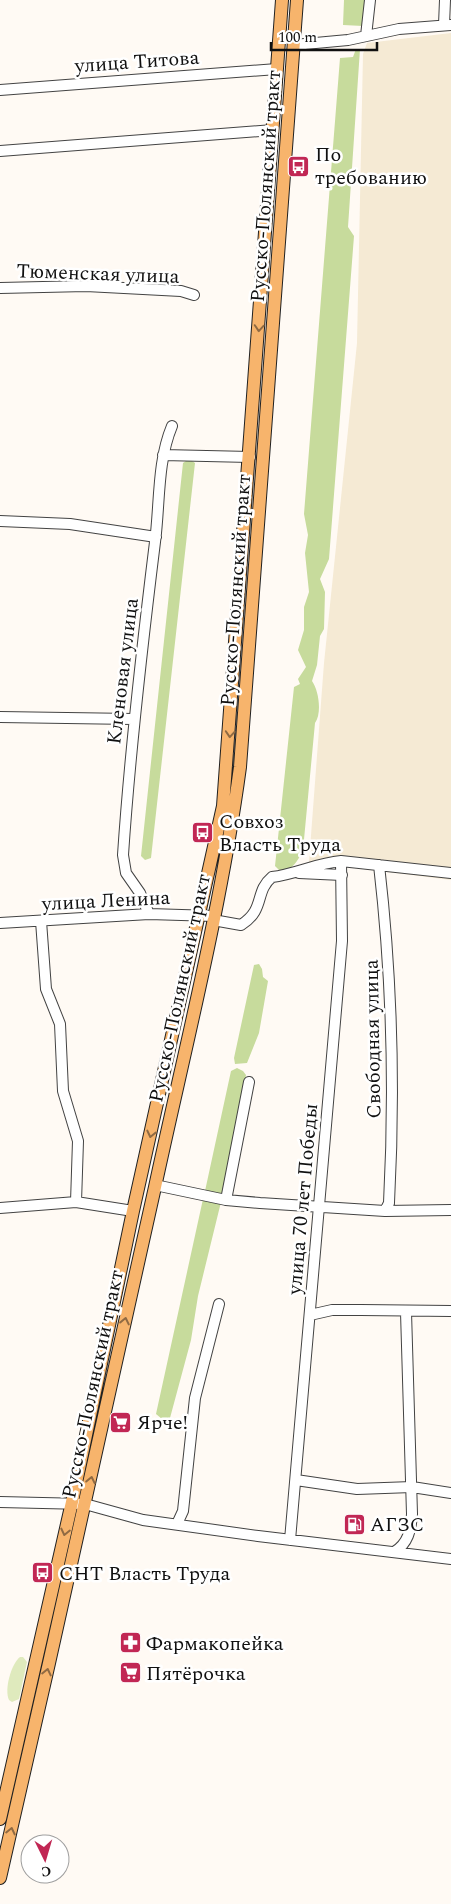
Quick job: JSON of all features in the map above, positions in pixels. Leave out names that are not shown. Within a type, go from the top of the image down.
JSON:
[{"type":"main road","name":"Русско-Полянский тракт","points":[[0,1819],[72,1502],[133,1211],[201,914],[223,806],[228,771],[282,0]]},
{"type":"main road","name":"Русско-Полянский тракт","points":[[0,1878],[86,1504],[214,918],[240,767],[297,0]]},
{"type":"street","points":[[366,36],[370,0]]},
{"type":"street","points":[[294,45],[321,44],[399,29],[448,25],[445,0]]},
{"type":"street","name":"улица Титова","points":[[0,90],[277,70]]},
{"type":"street","points":[[0,151],[273,130]]},
{"type":"street","name":"Тюменская улица","points":[[0,288],[103,287],[181,291],[194,295]]},
{"type":"street","name":"Кленовая улица","points":[[149,914],[123,865],[133,719],[156,536],[163,455],[172,426]]},
{"type":"street","points":[[163,455],[250,457]]},
{"type":"street","points":[[0,521],[70,524],[156,536]]},
{"type":"street","points":[[0,717],[133,719]]},
{"type":"street","points":[[298,873],[318,864],[341,861],[451,873]]},
{"type":"street","name":"улица 70 лет Победы","points":[[290,1540],[342,941],[341,861]]},
{"type":"street","name":"Свободная улица","points":[[379,865],[387,931],[392,1054],[392,1144],[389,1203],[385,1211]]},
{"type":"street","points":[[298,873],[342,875]]},
{"type":"street","name":"улица Ленина","points":[[0,923],[149,914],[201,914],[241,925],[255,913],[266,882],[272,876],[298,873]]},
{"type":"street","points":[[41,921],[46,990],[60,1024],[63,1091],[78,1141],[76,1202]]},
{"type":"street","points":[[226,1200],[249,1082]]},
{"type":"street","points":[[155,1186],[226,1200],[385,1211],[451,1210]]},
{"type":"street","points":[[0,1208],[76,1202],[133,1211]]},
{"type":"street","points":[[176,1524],[183,1510],[195,1398],[218,1304]]},
{"type":"street","points":[[310,1315],[318,1312],[351,1310],[451,1312]]},
{"type":"street","points":[[394,1552],[401,1548],[411,1528],[412,1487],[406,1312]]},
{"type":"street","points":[[296,1480],[357,1490],[412,1487],[451,1494]]},
{"type":"street","points":[[0,1502],[72,1502],[86,1504],[143,1520],[451,1559]]},
{"type":"shaded area","points":[[451,33],[451,880],[309,862],[324,663],[357,343],[363,54],[367,43]]},
{"type":"green space","points":[[344,0],[365,0],[363,26],[343,25]]},
{"type":"green space","points":[[356,49],[360,49],[348,227],[354,236],[329,559],[320,579],[325,592],[324,629],[320,636],[317,665],[312,681],[318,696],[319,708],[315,723],[303,850],[291,867],[279,870],[275,866],[294,687],[300,684],[298,679],[306,667],[298,650],[304,630],[304,607],[309,592],[305,553],[308,535],[304,514],[340,58],[353,57]]},
{"type":"green space","points":[[189,459],[195,463],[151,858],[145,860],[141,856],[183,463]]},
{"type":"green space","points":[[259,964],[263,977],[268,981],[259,1033],[247,1063],[235,1064],[234,1058],[254,965]]},
{"type":"green space","points":[[237,1068],[246,1075],[223,1195],[205,1191],[231,1071]]},
{"type":"green space","points":[[203,1199],[221,1202],[198,1296],[191,1340],[170,1418],[162,1419],[156,1414]]},
{"type":"green space","points":[[20,1657],[23,1657],[27,1662],[19,1699],[12,1702],[8,1696],[8,1684],[11,1671]]},
{"type":"place","name":"По требованию","points":[[299,166]]},
{"type":"place","name":"Совхоз Власть Труда","points":[[203,833]]},
{"type":"place","name":"Ярче!","points":[[121,1422]]},
{"type":"place","name":"АГЗС","points":[[354,1524]]},
{"type":"place","name":"СНТ Власть Труда","points":[[43,1573]]},
{"type":"place","name":"Фармакопейка","points":[[130,1643]]},
{"type":"place","name":"Пятёрочка","points":[[130,1673]]}]
